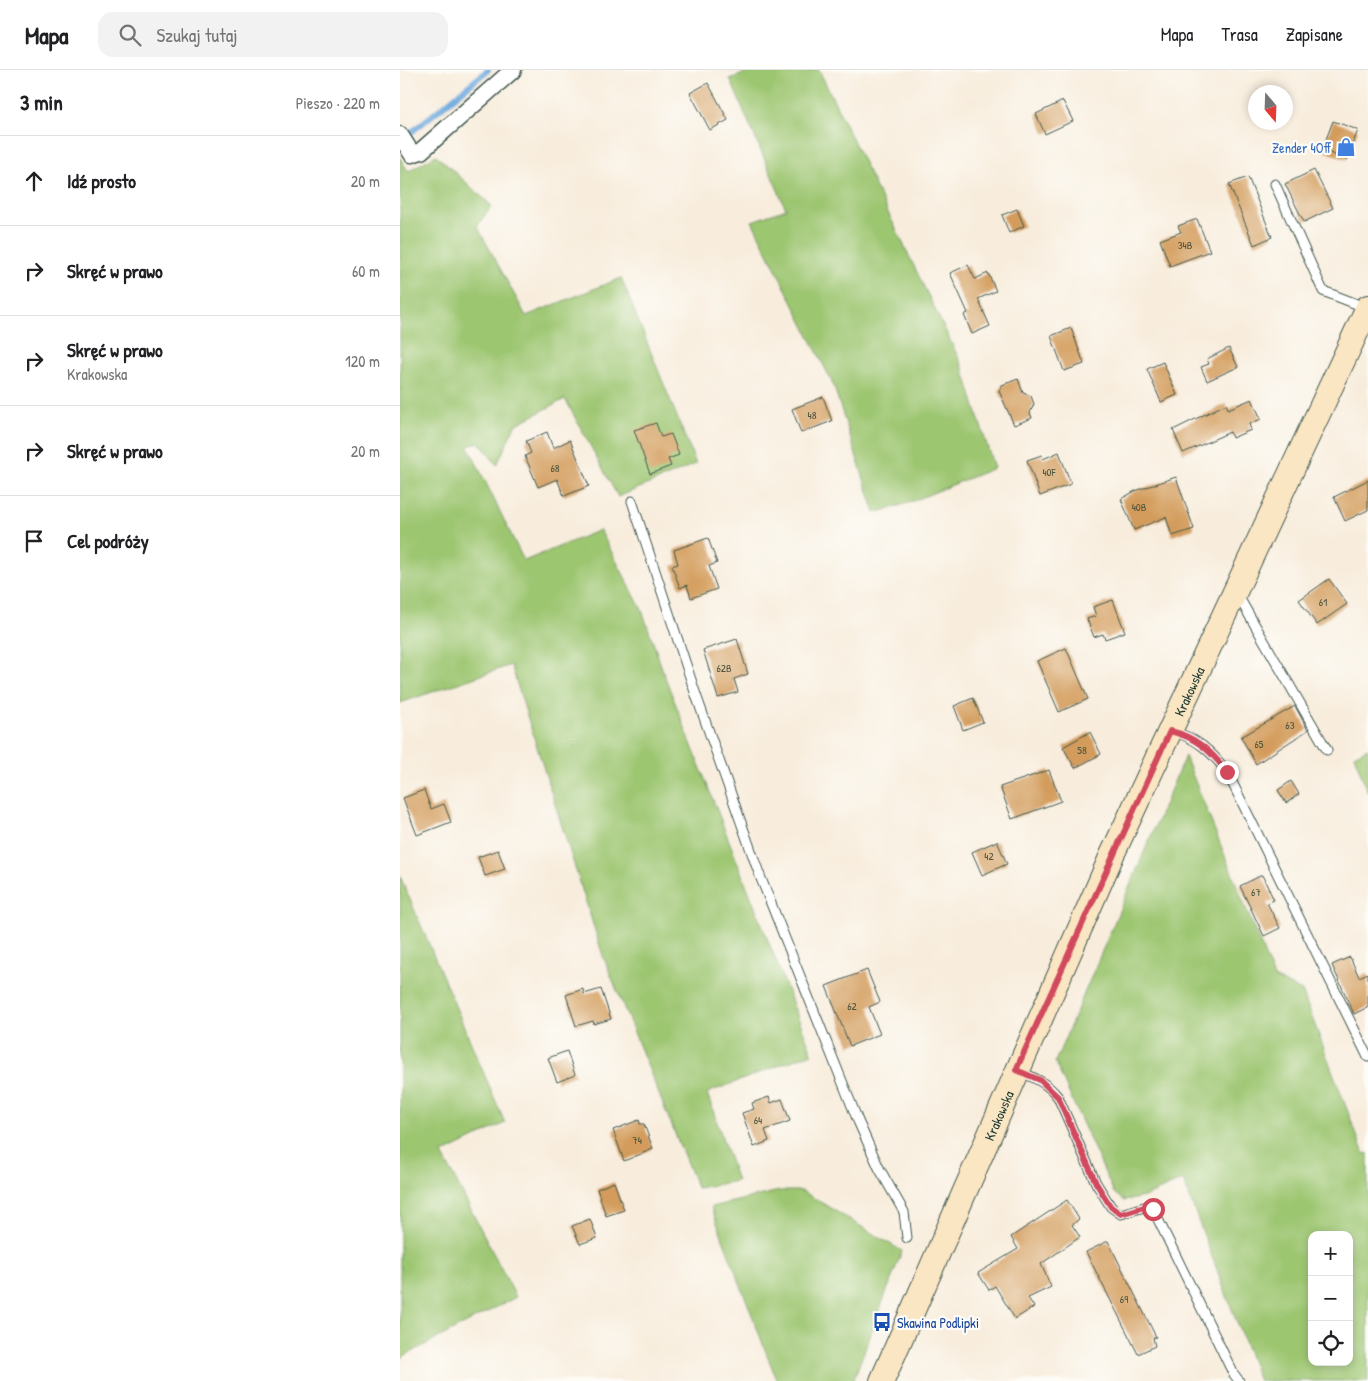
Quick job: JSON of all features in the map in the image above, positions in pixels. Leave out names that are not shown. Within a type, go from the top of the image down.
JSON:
[{"type":"main road","name":"Krakowska","points":[[882,1381],[1016,1070],[1235,590],[1368,308]]},
{"type":"street","points":[[400,135],[412,154],[421,151],[513,70]]},
{"type":"lane","points":[[1275,184],[1324,291],[1368,308]]},
{"type":"lane","points":[[632,501],[696,695],[760,876],[858,1121],[879,1168],[904,1212],[907,1238]]},
{"type":"lane","points":[[1235,590],[1327,750]]},
{"type":"lane","points":[[1170,731],[1185,734],[1201,743],[1227,772],[1368,1056]]},
{"type":"lane","points":[[1016,1070],[1040,1080],[1058,1097],[1096,1183],[1111,1207],[1121,1214],[1144,1207],[1153,1209],[1232,1373],[1239,1381]]},
{"type":"green space","points":[[753,70],[819,70],[962,365],[994,468],[908,503],[875,513],[833,384],[752,221],[786,209],[730,79]]},
{"type":"green space","points":[[436,155],[492,206],[477,226],[526,316],[621,278],[696,464],[618,497],[565,399],[515,425],[497,465],[479,442],[468,446],[524,561],[600,530],[642,610],[665,677],[812,1053],[707,1093],[737,1181],[697,1188],[603,956],[511,665],[400,703],[400,158],[408,171]]},
{"type":"green space","points":[[1368,748],[1368,793],[1354,755]]},
{"type":"green space","points":[[1185,756],[1274,978],[1302,991],[1364,1154],[1368,1153],[1368,1381],[1259,1381],[1183,1180],[1144,1197],[1124,1201],[1114,1193],[1055,1062]]},
{"type":"green space","points":[[400,876],[505,1123],[442,1154],[516,1297],[400,1358]]},
{"type":"green space","points":[[779,1191],[802,1191],[902,1251],[853,1381],[777,1381],[711,1207]]},
{"type":"building","points":[[708,83],[728,120],[710,130],[690,93]]},
{"type":"building","points":[[1063,101],[1073,121],[1045,134],[1036,114]]},
{"type":"building","points":[[1333,121],[1358,130],[1347,160],[1322,150]]},
{"type":"building","points":[[1314,170],[1333,208],[1304,222],[1285,184]]},
{"type":"building","points":[[1248,177],[1272,237],[1254,245],[1229,184]]},
{"type":"building","points":[[1017,209],[1024,226],[1009,233],[1002,215]]},
{"type":"building","points":[[1197,219],[1210,251],[1170,266],[1160,240],[1181,232],[1178,226]]},
{"type":"building","points":[[968,265],[975,279],[988,273],[996,291],[978,299],[990,326],[972,334],[964,315],[968,313],[950,273]]},
{"type":"building","points":[[1071,328],[1084,364],[1064,371],[1051,336]]},
{"type":"building","points":[[1229,348],[1238,367],[1207,381],[1201,367],[1209,364],[1207,359]]},
{"type":"building","points":[[1163,362],[1177,395],[1161,402],[1147,369]]},
{"type":"building","points":[[1018,379],[1023,393],[1031,396],[1034,404],[1030,413],[1032,418],[1014,425],[999,391],[1002,385]]},
{"type":"building","points":[[823,397],[832,421],[801,433],[792,409]]},
{"type":"building","points":[[1252,399],[1261,419],[1249,424],[1251,430],[1232,438],[1230,432],[1183,453],[1173,430],[1226,404],[1228,409]]},
{"type":"building","points":[[656,423],[661,437],[671,434],[679,455],[668,459],[671,466],[650,474],[634,430]]},
{"type":"building","points":[[547,432],[553,448],[570,440],[589,486],[564,496],[557,479],[538,487],[525,456],[531,453],[526,441]]},
{"type":"building","points":[[1059,452],[1071,484],[1040,496],[1027,460],[1042,455],[1043,459]]},
{"type":"building","points":[[1176,477],[1194,529],[1172,536],[1166,517],[1134,530],[1121,499],[1135,491]]},
{"type":"building","points":[[1368,480],[1368,510],[1345,521],[1334,497]]},
{"type":"building","points":[[708,538],[717,563],[709,566],[717,589],[691,598],[687,585],[680,588],[672,566],[678,564],[674,550]]},
{"type":"building","points":[[1329,579],[1347,604],[1317,625],[1299,600]]},
{"type":"building","points":[[1113,600],[1125,632],[1105,639],[1103,634],[1094,637],[1087,619],[1096,616],[1093,607]]},
{"type":"building","points":[[737,639],[748,674],[734,679],[738,692],[718,698],[703,650]]},
{"type":"building","points":[[1066,648],[1088,699],[1059,712],[1037,661]]},
{"type":"building","points":[[973,698],[983,722],[963,730],[954,706]]},
{"type":"building","points":[[1295,706],[1308,730],[1256,764],[1241,737]]},
{"type":"building","points":[[1090,732],[1101,754],[1075,768],[1063,747]]},
{"type":"building","points":[[1049,770],[1061,801],[1012,819],[1000,787]]},
{"type":"building","points":[[1291,781],[1299,794],[1286,803],[1278,790]]},
{"type":"building","points":[[424,790],[431,809],[444,804],[451,822],[417,835],[403,798]]},
{"type":"building","points":[[997,841],[1007,864],[982,875],[972,852]]},
{"type":"building","points":[[498,850],[505,869],[485,876],[478,857]]},
{"type":"building","points":[[1262,875],[1274,900],[1267,903],[1280,928],[1264,936],[1240,886]]},
{"type":"building","points":[[1350,957],[1359,977],[1368,973],[1368,1007],[1354,1014],[1332,965]]},
{"type":"building","points":[[867,970],[880,1002],[869,1007],[880,1034],[850,1046],[826,986]]},
{"type":"building","points":[[583,989],[584,994],[601,989],[611,1019],[594,1024],[593,1021],[576,1026],[566,995]]},
{"type":"building","points":[[567,1051],[575,1075],[557,1082],[548,1058]]},
{"type":"building","points":[[769,1097],[771,1103],[782,1099],[790,1121],[765,1130],[769,1141],[754,1147],[742,1113],[754,1109],[752,1103]]},
{"type":"building","points":[[639,1120],[640,1124],[644,1124],[653,1149],[624,1161],[613,1130]]},
{"type":"building","points":[[614,1182],[624,1210],[606,1216],[597,1189]]},
{"type":"building","points":[[1067,1200],[1079,1219],[1072,1225],[1080,1237],[1041,1264],[1051,1287],[1028,1298],[1034,1307],[1015,1319],[995,1286],[989,1290],[978,1273],[1018,1249],[1011,1237]]},
{"type":"building","points":[[590,1219],[597,1238],[580,1244],[572,1226]]},
{"type":"building","points":[[1108,1241],[1156,1337],[1153,1338],[1155,1346],[1138,1354],[1086,1252]]},
{"type":"waterway","points":[[409,134],[488,70]]},
{"type":"place","name":"Zender 4Off","points":[[1346,147]]},
{"type":"place","name":"Skawina Podlipki","points":[[882,1322]]},
{"type":"route","points":[[1153,1209],[1144,1207],[1121,1214],[1111,1207],[1096,1183],[1058,1097],[1051,1088],[1040,1080],[1016,1070],[1170,731],[1185,734],[1201,743],[1227,772]]}]
